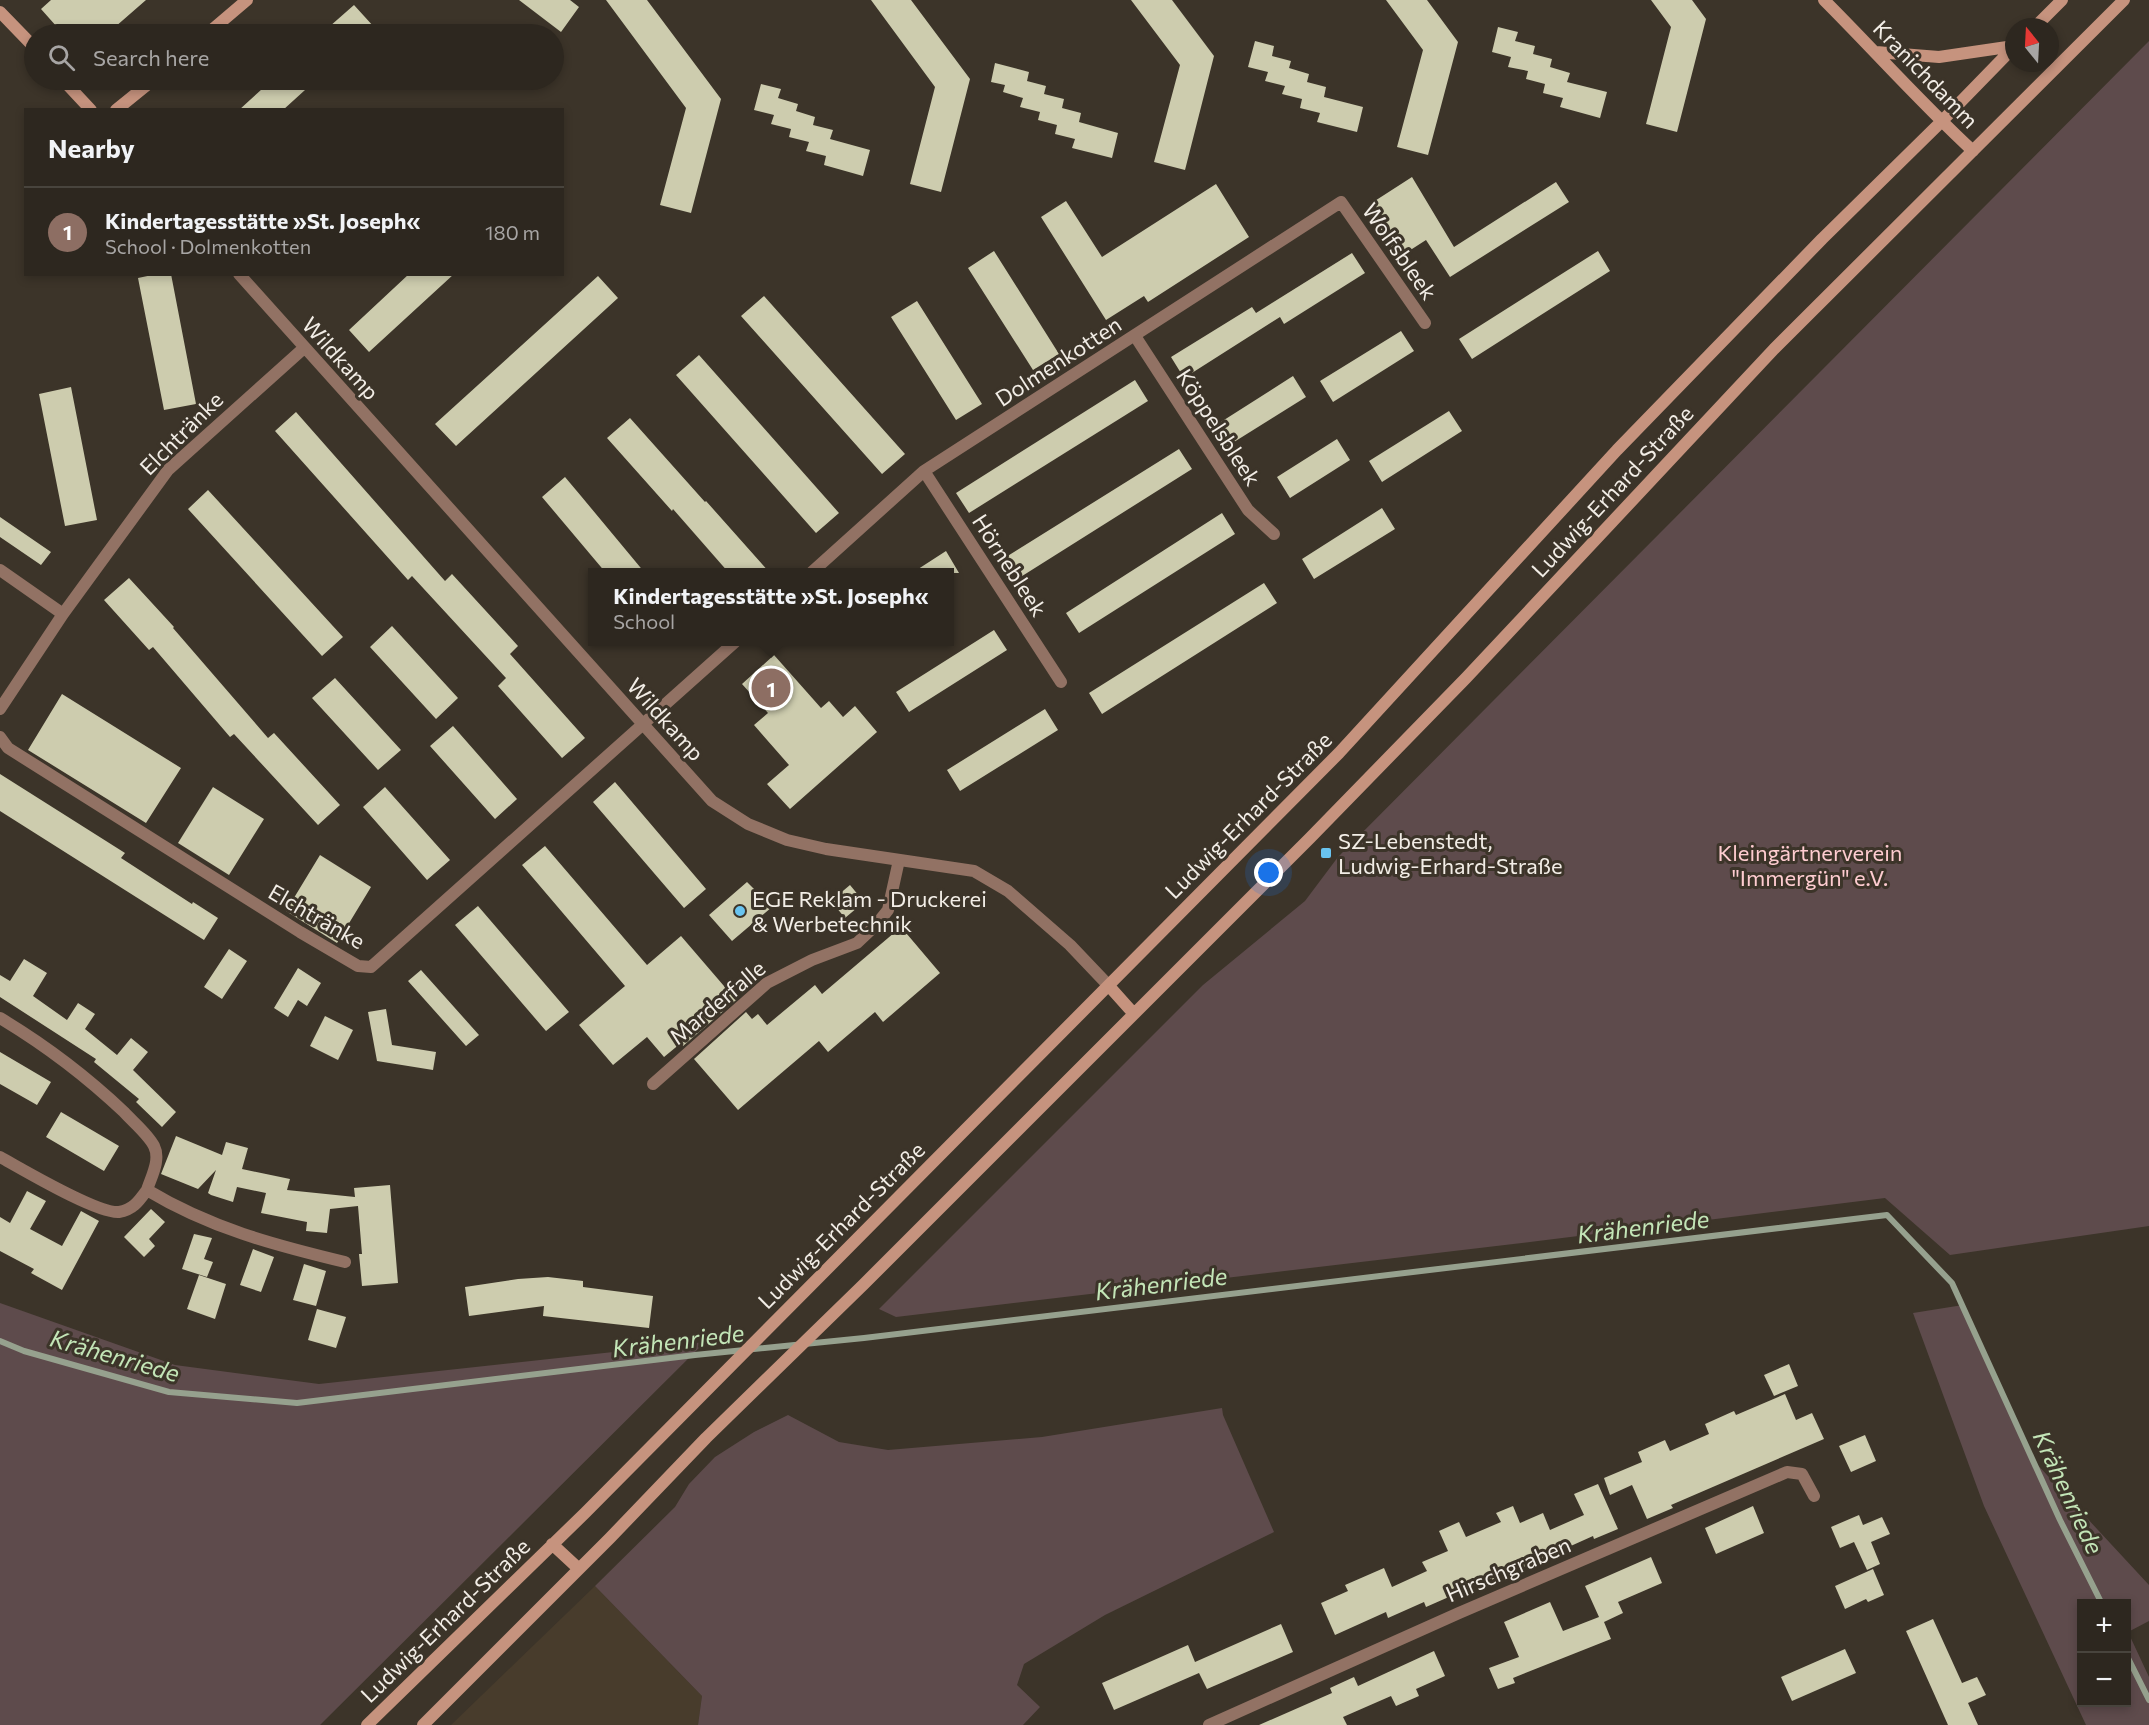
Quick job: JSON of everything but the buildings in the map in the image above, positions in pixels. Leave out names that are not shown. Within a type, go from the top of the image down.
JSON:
[{"type":"main road","points":[[219,24],[247,0]]},
{"type":"main road","name":"Kranichdamm","points":[[1824,0],[1941,122],[1973,151]]},
{"type":"main road","points":[[2044,18],[2062,0]]},
{"type":"main road","name":"Ludwig-Erhard-Straße","points":[[423,1725],[706,1438],[1310,838],[1466,678],[1774,349],[2124,0]]},
{"type":"main road","points":[[0,12],[24,37]]},
{"type":"main road","points":[[1876,52],[1939,57],[2005,48]]},
{"type":"main road","name":"Ludwig-Erhard-Straße","points":[[367,1725],[732,1364],[1339,753],[1617,450],[1822,238],[2005,56]]},
{"type":"main road","points":[[72,90],[89,108]]},
{"type":"main road","points":[[118,108],[141,90]]},
{"type":"main road","points":[[1109,986],[1134,1014]]},
{"type":"main road","name":"Ludwig-Erhard-Straße","points":[[552,1544],[579,1569]]},
{"type":"street","name":"Wolfsbleek","points":[[1341,202],[1425,323]]},
{"type":"street","name":"Dolmenkotten","points":[[817,568],[924,471],[1341,202]]},
{"type":"street","name":"Wildkamp","points":[[241,276],[712,801],[748,824],[786,840],[826,849],[974,871],[1008,891],[1070,945],[1109,986]]},
{"type":"street","name":"Köppelsbleek","points":[[1135,336],[1248,510],[1274,534]]},
{"type":"street","name":"Elchtränke","points":[[0,709],[63,614],[168,470],[304,348]]},
{"type":"street","name":"Hörnebleek","points":[[924,471],[1061,682]]},
{"type":"street","points":[[0,570],[63,614]]},
{"type":"street","points":[[642,725],[731,646]]},
{"type":"street","name":"Elchtränke","points":[[0,737],[8,748],[300,932],[358,966],[370,967],[642,725]]},
{"type":"street","name":"Marderfalle","points":[[653,1084],[767,983],[812,960],[857,943],[888,910],[899,860]]},
{"type":"street","points":[[0,1018],[38,1041],[93,1083],[135,1123],[154,1145],[157,1158],[147,1190],[135,1207],[119,1212],[105,1211],[0,1157]]},
{"type":"street","points":[[147,1190],[198,1218],[265,1242],[345,1262]]},
{"type":"street","name":"Hirschgraben","points":[[1209,1725],[1459,1613],[1787,1472],[1802,1474],[1814,1496]]},
{"type":"shaded area","points":[[595,1586],[702,1696],[698,1725],[451,1725]]},
{"type":"green space","name":"Kleingärtnerverein \"Immergün\" e.V.","points":[[2149,41],[2149,1226],[1950,1255],[1885,1198],[896,1317],[879,1309],[1203,985],[1305,901],[1338,857]]},
{"type":"green space","points":[[0,1303],[175,1365],[319,1384],[705,1342],[320,1725],[0,1725]]},
{"type":"green space","points":[[1963,1305],[2034,1461],[2149,1585],[2149,1621],[2131,1630],[2131,1599],[2077,1599],[2077,1706],[1984,1506],[1913,1313]]},
{"type":"green space","points":[[1222,1408],[1274,1532],[1105,1615],[1024,1664],[1017,1685],[1040,1707],[1023,1725],[698,1725],[702,1696],[595,1586],[675,1507],[689,1484],[715,1457],[754,1432],[788,1415],[839,1442],[888,1450],[1042,1437]]},
{"type":"green space","points":[[2131,1638],[2149,1677],[2149,1725],[2086,1725],[2078,1707],[2131,1707]]},
{"type":"waterway","name":"Krähenriede","points":[[0,1341],[24,1351],[169,1392],[297,1403],[695,1355],[864,1338],[1887,1215],[1952,1283],[2060,1520],[2100,1599]]},
{"type":"waterway","name":"Krähenriede","points":[[2131,1664],[2149,1700]]},
{"type":"place","name":"Kindertagesstätte »St. Joseph«","points":[[771,688]]},
{"type":"place","name":"SZ-Lebenstedt, Ludwig-Erhard-Straße","points":[[1326,853]]},
{"type":"place","name":"EGE Reklam - Druckerei & Werbetechnik","points":[[740,911]]}]
